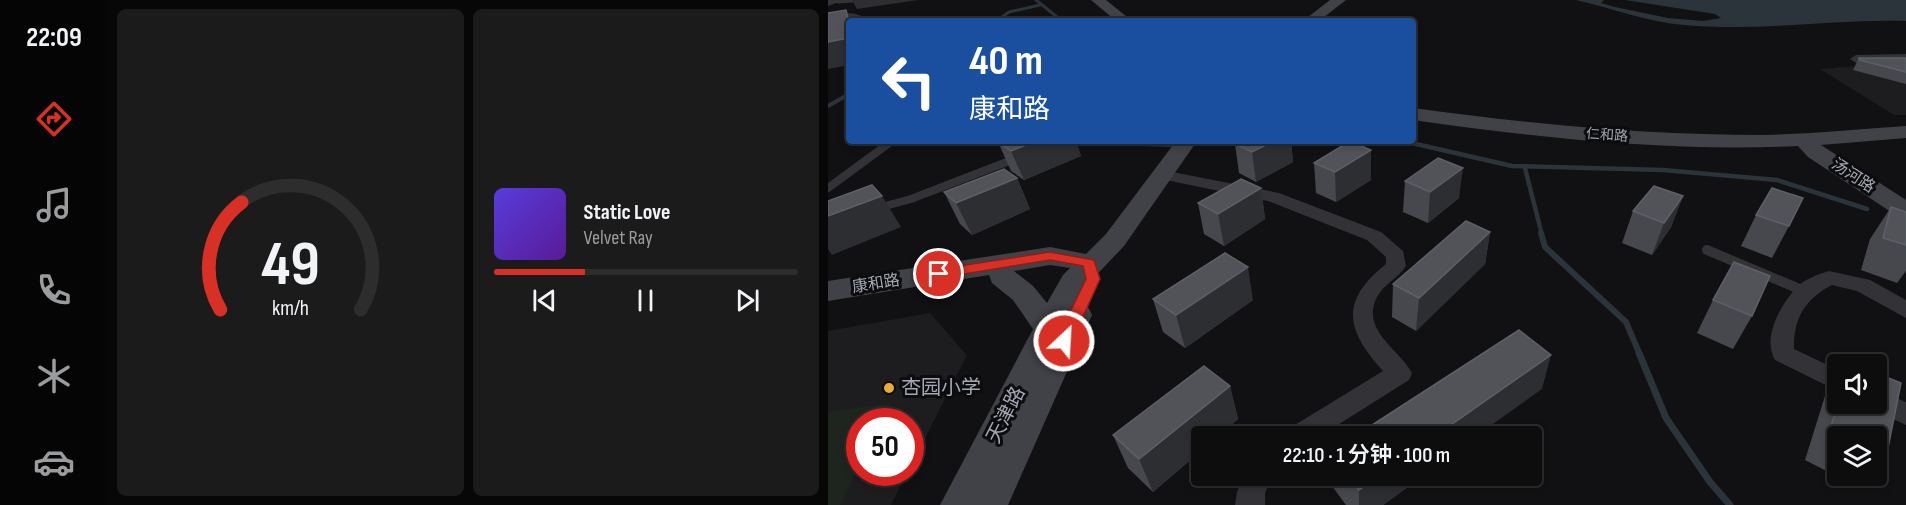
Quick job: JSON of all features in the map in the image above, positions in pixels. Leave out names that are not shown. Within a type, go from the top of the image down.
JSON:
[{"type":"street","points":[[1092,0],[1115,18]]},
{"type":"street","points":[[1098,0],[1121,18]]},
{"type":"street","points":[[1302,18],[1326,0]]},
{"type":"street","points":[[1315,18],[1340,0]]},
{"type":"street","points":[[1856,59],[1906,58]]},
{"type":"street","name":"仁和路","points":[[1416,112],[1523,129],[1704,140],[1860,139],[1906,134]]},
{"type":"street","name":"仁和路","points":[[1803,139],[1906,134]]},
{"type":"street","name":"汤河路","points":[[1803,139],[1816,152],[1906,211]]},
{"type":"street","points":[[1858,180],[1847,165],[1848,150],[1860,139]]},
{"type":"street","name":"天津路","points":[[988,505],[1093,279],[1089,263],[1096,242],[1175,144]]},
{"type":"street","name":"天津路","points":[[960,505],[1072,282],[1114,240],[1162,175],[1176,144]]},
{"type":"street","points":[[1162,175],[1274,197],[1374,236],[1396,255],[1396,266],[1377,280],[1365,301],[1362,321],[1371,344],[1400,373],[1315,426]]},
{"type":"street","name":"康和路","points":[[828,291],[1050,256],[1089,263]]},
{"type":"street","name":"康和路","points":[[828,305],[1089,263]]},
{"type":"street","points":[[1002,276],[1023,293],[1050,328]]},
{"type":"street","points":[[1827,376],[1783,354],[1782,330],[1804,291],[1828,278],[1863,285],[1906,310]]},
{"type":"street","points":[[1887,405],[1906,414]]},
{"type":"street","points":[[1250,505],[1254,486]]},
{"type":"lane","points":[[835,1],[853,0]]},
{"type":"lane","points":[[828,15],[859,18]]},
{"type":"lane","points":[[828,188],[888,144]]},
{"type":"lane","points":[[868,211],[942,188],[1021,156]]},
{"type":"lane","points":[[1707,250],[1804,291]]},
{"type":"shaded area","points":[[1576,0],[1604,0],[1601,3],[1615,7],[1668,18],[1703,21],[1721,18],[1715,14],[1625,0],[1906,0],[1906,21],[1712,27],[1643,18]]},
{"type":"shaded area","points":[[1906,62],[1906,115],[1894,115],[1820,69]]},
{"type":"shaded area","name":"杏园小学","points":[[930,313],[967,355],[924,440],[924,408],[846,408],[846,486],[900,486],[891,505],[828,505],[828,331]]},
{"type":"shaded area","points":[[891,403],[888,408],[856,408]]},
{"type":"shaded area","points":[[846,409],[846,486],[849,486],[840,505],[828,505],[828,412]]},
{"type":"building","points":[[846,10],[848,18],[846,18],[846,39],[828,42],[828,13]]},
{"type":"building","points":[[1859,58],[1906,58],[1906,72],[1859,60]]},
{"type":"building","points":[[1001,144],[1028,144],[1011,151]]},
{"type":"building","points":[[1235,144],[1268,144],[1252,152]]},
{"type":"building","points":[[1345,144],[1357,144],[1371,150],[1335,172],[1314,163]]},
{"type":"building","points":[[1438,158],[1463,168],[1430,192],[1405,181]]},
{"type":"building","points":[[1004,169],[1017,178],[956,203],[944,192]]},
{"type":"building","points":[[1241,179],[1261,188],[1218,214],[1198,203]]},
{"type":"building","points":[[872,185],[882,196],[828,216],[828,201]]},
{"type":"building","points":[[1654,186],[1683,196],[1664,223],[1633,211]]},
{"type":"building","points":[[1772,188],[1803,198],[1789,226],[1756,215]]},
{"type":"building","points":[[1891,207],[1906,212],[1906,245],[1883,238]]},
{"type":"building","points":[[1466,221],[1490,232],[1419,298],[1393,284]]},
{"type":"building","points":[[1225,253],[1248,267],[1176,315],[1153,299]]},
{"type":"building","points":[[1734,262],[1770,276],[1752,316],[1713,300]]},
{"type":"building","points":[[1519,330],[1551,355],[1449,426],[1370,426]]},
{"type":"building","points":[[1204,366],[1230,386],[1139,459],[1113,435]]},
{"type":"building","points":[[1887,377],[1901,383],[1887,453],[1887,426],[1831,426],[1835,414],[1887,414]]},
{"type":"waterway","points":[[1036,0],[1058,18]]},
{"type":"waterway","points":[[1002,18],[1009,12],[1040,5]]},
{"type":"waterway","points":[[828,106],[846,96]]},
{"type":"waterway","points":[[1416,144],[1512,166],[1663,170],[1777,180],[1867,209]]},
{"type":"waterway","points":[[1525,168],[1542,235]]},
{"type":"waterway","points":[[1541,233],[1545,247],[1626,322],[1640,355]]},
{"type":"waterway","points":[[1639,353],[1666,418],[1710,482],[1730,505]]},
{"type":"place","name":"杏园小学","points":[[889,388]]},
{"type":"route","points":[[939,274],[1050,256],[1089,263],[1093,279],[1064,341]]}]
